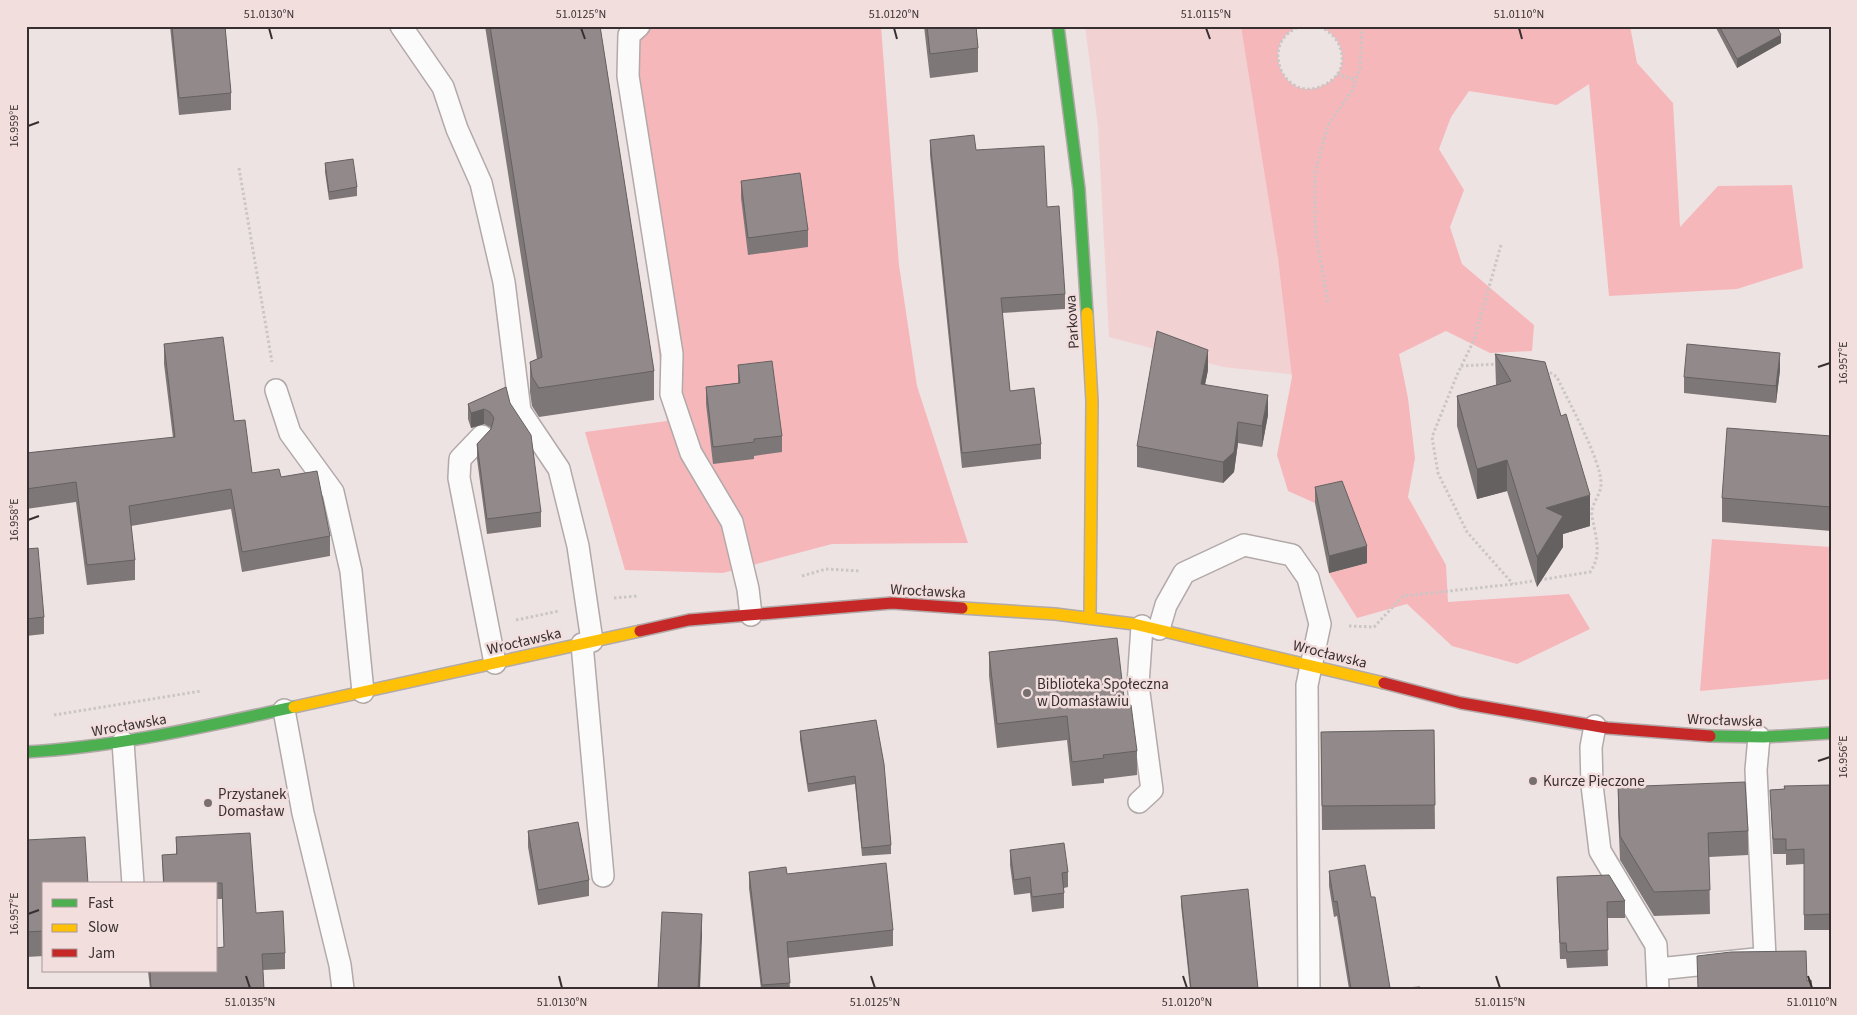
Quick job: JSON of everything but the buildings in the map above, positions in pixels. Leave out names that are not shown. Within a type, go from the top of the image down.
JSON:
[{"type":"main road","name":"Parkowa","points":[[1058,26],[1079,189],[1092,402],[1090,617]]},
{"type":"main road","name":"Wrocławska","points":[[26,752],[76,749],[123,742],[284,710],[689,620],[892,603],[948,605],[1090,617],[1150,627],[1311,664],[1461,703],[1595,726],[1720,737],[1831,733]]},
{"type":"lane","points":[[401,26],[443,87],[457,129],[480,183],[504,282],[520,411],[559,469],[578,546],[587,642],[603,876]]},
{"type":"lane","points":[[639,26],[629,35],[628,76],[672,354],[672,394],[691,453],[732,522],[748,589],[751,615]]},
{"type":"lane","points":[[276,390],[290,433],[333,492],[351,571],[363,692]]},
{"type":"lane","points":[[482,436],[460,459],[459,478],[495,663]]},
{"type":"lane","points":[[1139,802],[1152,790],[1138,685],[1150,627],[1166,606],[1184,573],[1244,545],[1292,555],[1308,578],[1320,624],[1311,664],[1307,695],[1309,989]]},
{"type":"lane","points":[[284,710],[303,813],[340,964],[343,989]]},
{"type":"lane","points":[[1595,726],[1591,747],[1592,785],[1600,852],[1656,945],[1658,979],[1766,958],[1756,770],[1759,737]]},
{"type":"lane","points":[[123,742],[132,882]]},
{"type":"path","points":[[1302,26],[1293,29],[1282,40],[1278,54],[1280,70],[1289,82],[1303,89],[1318,88],[1332,81],[1341,68],[1342,52],[1336,38],[1324,28],[1316,26]]},
{"type":"path","points":[[1328,302],[1315,229],[1315,172],[1328,125],[1352,91],[1360,68],[1362,26]]},
{"type":"path","points":[[1336,74],[1356,80]]},
{"type":"path","points":[[239,168],[276,390]]},
{"type":"path","points":[[1501,245],[1474,340],[1461,366],[1432,437],[1438,473],[1467,532],[1514,584]]},
{"type":"path","points":[[1461,366],[1502,363]]},
{"type":"path","points":[[1320,624],[1374,627],[1404,596],[1514,584],[1590,572],[1595,565],[1598,548],[1592,514],[1602,486],[1600,468],[1557,377],[1539,367]]},
{"type":"shaded area","points":[[620,26],[881,26],[899,265],[917,386],[968,543],[832,544],[723,573],[625,570],[585,432],[667,421]]},
{"type":"shaded area","points":[[1085,26],[1248,26],[1297,375],[1223,367],[1109,337],[1098,127]]},
{"type":"shaded area","points":[[1241,26],[1302,26],[1288,33],[1280,44],[1278,56],[1281,69],[1287,80],[1298,87],[1311,89],[1326,84],[1333,79],[1340,70],[1342,60],[1342,53],[1337,41],[1328,31],[1316,26],[1630,26],[1637,63],[1673,103],[1680,227],[1718,186],[1792,185],[1803,268],[1737,289],[1609,296],[1589,84],[1557,105],[1469,91],[1451,117],[1439,149],[1464,190],[1450,227],[1462,264],[1534,325],[1532,351],[1490,353],[1446,331],[1399,354],[1408,398],[1415,458],[1408,497],[1446,565],[1448,602],[1569,594],[1590,629],[1517,664],[1452,646],[1407,604],[1357,618],[1329,573],[1367,563],[1342,498],[1315,503],[1288,491],[1277,455],[1292,377],[1278,258]]},
{"type":"shaded area","points":[[1712,539],[1831,547],[1831,679],[1700,691]]},
{"type":"traffic: fast","points":[[1058,26],[1079,189],[1087,313]]},
{"type":"traffic: fast","points":[[26,752],[128,741],[294,707]]},
{"type":"traffic: fast","points":[[1710,736],[1764,737],[1831,733]]},
{"type":"traffic: slow","points":[[1087,313],[1092,401],[1090,617]]},
{"type":"traffic: slow","points":[[962,608],[1055,614],[1134,624],[1384,683]]},
{"type":"traffic: slow","points":[[294,707],[640,631]]},
{"type":"traffic: jam","points":[[640,631],[689,620],[892,603],[962,608]]},
{"type":"traffic: jam","points":[[1384,683],[1461,703],[1607,728],[1710,736]]},
{"type":"place","name":"Biblioteka Społeczna w Domasławiu","points":[[1027,693]]},
{"type":"place","name":"Kurcze Pieczone","points":[[1533,781]]},
{"type":"place","name":"Przystanek Domasław","points":[[208,803]]}]
